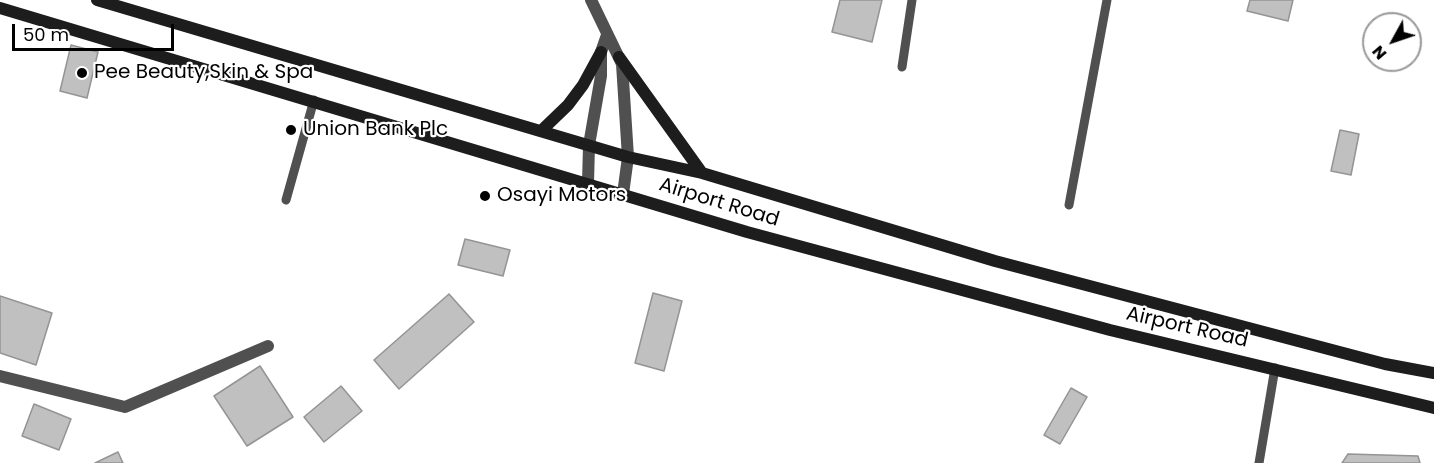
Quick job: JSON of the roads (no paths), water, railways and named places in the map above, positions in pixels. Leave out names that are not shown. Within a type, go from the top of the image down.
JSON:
[{"type":"main road","name":"Airport Road","points":[[97,0],[628,157],[702,173],[1006,264],[1385,364],[1434,373]]},
{"type":"main road","name":"Airport Road","points":[[0,8],[314,100],[747,232],[1099,327],[1434,408]]},
{"type":"main road","points":[[541,131],[568,105],[583,86],[601,52]]},
{"type":"main road","points":[[619,57],[702,173]]},
{"type":"street","points":[[591,0],[619,57],[626,90],[628,157],[623,194]]},
{"type":"street","points":[[588,183],[589,145],[600,76],[601,52],[607,35]]},
{"type":"street","points":[[0,376],[125,407],[268,346]]},
{"type":"lane","points":[[902,68],[912,0]]},
{"type":"lane","points":[[1069,205],[1107,0]]},
{"type":"lane","points":[[286,200],[314,100]]},
{"type":"lane","points":[[1259,463],[1275,368]]},
{"type":"place","name":"Pee Beauty,Skin & Spa","points":[[82,73]]},
{"type":"place","name":"Union Bank Plc","points":[[291,130]]},
{"type":"place","name":"Osayi Motors","points":[[485,196]]}]
